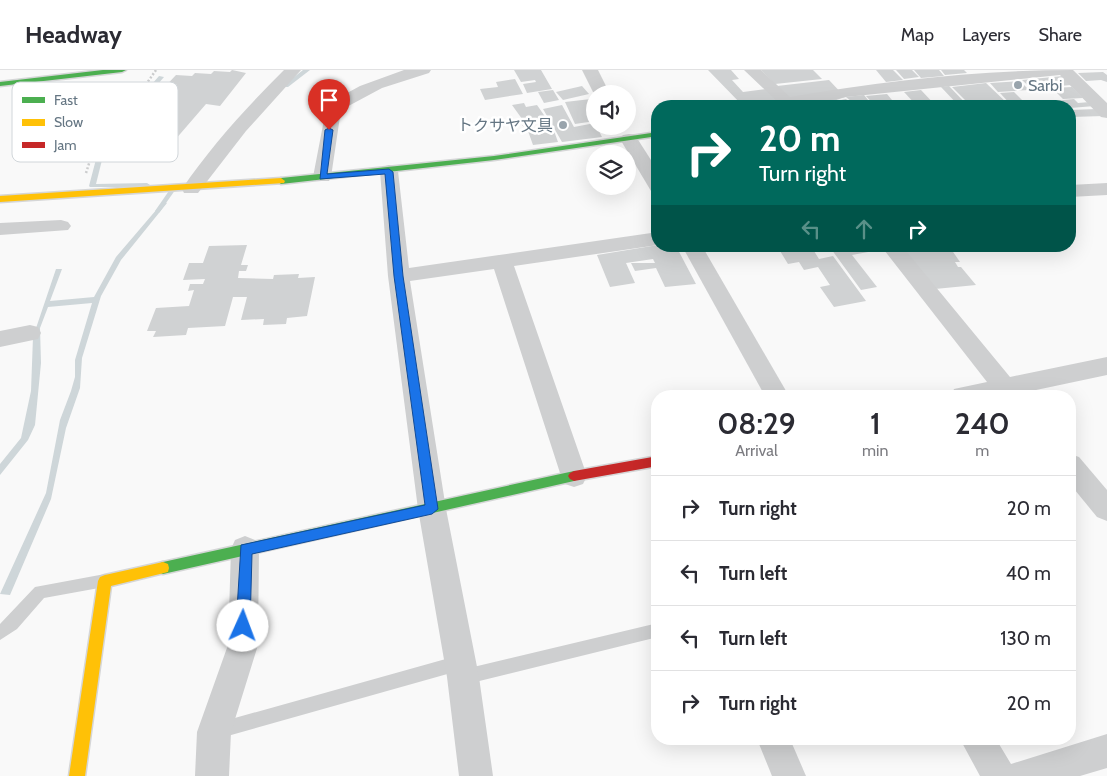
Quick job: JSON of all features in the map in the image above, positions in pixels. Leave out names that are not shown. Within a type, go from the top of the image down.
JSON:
[{"type":"street","points":[[17,82],[122,70]]},
{"type":"street","points":[[191,189],[237,128],[293,70]]},
{"type":"street","points":[[322,177],[332,108],[360,89],[423,70]]},
{"type":"street","points":[[590,70],[598,85]]},
{"type":"street","points":[[752,70],[786,100]]},
{"type":"street","points":[[809,100],[846,92],[1060,70]]},
{"type":"street","points":[[1064,70],[1107,112]]},
{"type":"street","points":[[636,135],[651,134]]},
{"type":"street","points":[[0,199],[191,189],[389,172],[624,135],[651,176]]},
{"type":"street","points":[[389,172],[399,276],[432,509],[462,670],[476,776]]},
{"type":"street","points":[[1076,191],[1107,189]]},
{"type":"street","points":[[0,229],[61,226]]},
{"type":"street","points":[[399,276],[651,239]]},
{"type":"street","points":[[695,252],[774,390]]},
{"type":"street","points":[[896,252],[1006,390]]},
{"type":"street","points":[[502,262],[574,476]]},
{"type":"street","points":[[0,339],[30,333]]},
{"type":"street","points":[[1016,390],[1107,366]]},
{"type":"street","points":[[77,776],[105,581],[574,476],[651,465]]},
{"type":"street","points":[[1076,472],[1107,509]]},
{"type":"street","points":[[212,776],[214,732],[243,645],[246,550]]},
{"type":"street","points":[[776,745],[789,776]]},
{"type":"street","points":[[981,745],[999,776]]},
{"type":"street","points":[[1023,776],[1107,752]]},
{"type":"lane","points":[[0,633],[12,624],[40,592],[105,581]]},
{"type":"lane","points":[[214,732],[462,670],[651,631]]},
{"type":"path","points":[[148,82],[156,70]]},
{"type":"path","points":[[80,196],[90,162]]},
{"type":"shaded area","points":[[163,202],[167,203],[121,260],[101,296],[82,358],[80,388],[66,428],[51,499],[10,595],[0,594],[46,493],[60,420],[75,377],[75,360],[92,303],[48,307],[40,328],[41,363],[35,425],[28,440],[0,475],[0,464],[21,438],[31,391],[33,337],[56,269],[62,269],[50,301],[94,297],[116,257]]},
{"type":"building","points":[[232,70],[246,73],[220,106],[206,104],[178,136],[178,82],[169,82],[176,75],[211,74],[214,71],[230,72]]},
{"type":"building","points":[[514,70],[541,70],[552,89],[527,93],[523,84],[536,82],[535,80],[521,82]]},
{"type":"building","points":[[708,70],[731,70],[739,79],[732,80],[743,92],[766,89],[777,100],[737,100]]},
{"type":"building","points":[[761,70],[813,70],[822,79],[775,84]]},
{"type":"building","points":[[876,70],[893,70],[903,80],[886,82]]},
{"type":"building","points":[[896,70],[912,70],[919,77],[904,79]]},
{"type":"building","points":[[914,70],[939,70],[944,76],[921,78]]},
{"type":"building","points":[[941,70],[964,70],[967,73],[945,75]]},
{"type":"building","points":[[1103,72],[1107,75],[1107,82],[1101,80],[1086,81],[1078,73]]},
{"type":"building","points":[[1063,76],[1071,85],[1048,87],[1051,90],[1035,92],[1022,80]]},
{"type":"building","points":[[515,79],[523,94],[485,100],[480,89],[498,87],[496,82]]},
{"type":"building","points":[[829,80],[845,97],[836,100],[784,100],[780,96],[777,86]]},
{"type":"building","points":[[1020,81],[1029,90],[998,92],[990,83]]},
{"type":"building","points":[[986,83],[1004,100],[965,100],[952,87]]},
{"type":"building","points":[[582,86],[586,91],[586,95],[563,100],[556,92]]},
{"type":"building","points":[[949,86],[962,100],[953,100],[941,87]]},
{"type":"building","points":[[1072,87],[1083,98],[1063,99],[1052,88]]},
{"type":"building","points":[[553,90],[559,100],[544,103],[538,92]]},
{"type":"building","points":[[921,90],[930,100],[911,100],[904,92]]},
{"type":"building","points":[[1014,92],[1022,100],[1006,100],[1000,93]]},
{"type":"building","points":[[887,94],[892,100],[870,100],[866,96]]},
{"type":"building","points":[[864,95],[868,100],[850,100],[846,97]]},
{"type":"building","points":[[586,100],[586,122],[575,124],[565,102]]},
{"type":"building","points":[[1076,101],[1078,103],[1090,102],[1095,106],[1076,108]]},
{"type":"building","points":[[524,103],[526,107],[537,105],[546,118],[525,123],[512,105]]},
{"type":"building","name":"トクサヤ文具","points":[[562,105],[574,127],[586,125],[586,135],[601,135],[602,137],[562,142],[543,109]]},
{"type":"building","points":[[1097,109],[1104,116],[1076,117],[1076,110]]},
{"type":"building","points":[[529,124],[532,130],[553,128],[558,142],[533,145],[528,131],[522,125]]},
{"type":"building","points":[[247,245],[241,265],[248,265],[246,271],[239,271],[238,278],[273,279],[274,275],[299,274],[298,278],[315,277],[307,316],[287,318],[286,324],[263,325],[264,319],[241,320],[247,297],[233,297],[225,326],[188,328],[186,335],[153,337],[156,331],[147,331],[156,308],[189,306],[194,290],[188,291],[190,284],[203,284],[205,279],[183,280],[189,263],[203,263],[209,246]]},
{"type":"building","points":[[651,246],[651,252],[679,252],[696,284],[665,287],[656,268],[635,271],[631,263],[655,263],[653,259],[626,263],[635,283],[610,287],[597,255]]},
{"type":"building","points":[[781,252],[815,252],[819,259],[833,256],[866,301],[834,307],[820,287],[830,285],[818,267],[804,270],[799,262],[788,264]]},
{"type":"building","points":[[833,252],[868,252],[852,255],[877,287],[861,290]]},
{"type":"building","points":[[902,252],[953,252],[960,262],[955,262],[958,267],[961,267],[976,285],[935,289]]},
{"type":"waterway","points":[[286,86],[307,70]]},
{"type":"waterway","points":[[157,82],[161,77]]},
{"type":"waterway","points":[[98,162],[92,186],[147,185]]},
{"type":"waterway","points":[[157,212],[175,186]]},
{"type":"traffic: fast","points":[[17,82],[122,70]]},
{"type":"traffic: fast","points":[[0,84],[12,83]]},
{"type":"traffic: fast","points":[[281,181],[494,158],[651,135]]},
{"type":"traffic: fast","points":[[163,568],[574,476]]},
{"type":"traffic: slow","points":[[0,199],[281,181]]},
{"type":"traffic: slow","points":[[77,776],[105,581],[163,568]]},
{"type":"traffic: jam","points":[[574,476],[651,462]]},
{"type":"place","name":"Sarbi","points":[[1018,85]]},
{"type":"place","name":"トクサヤ文具","points":[[563,125]]},
{"type":"route","points":[[243,626],[246,550],[432,509],[399,276],[389,172],[322,177],[329,130]]}]
